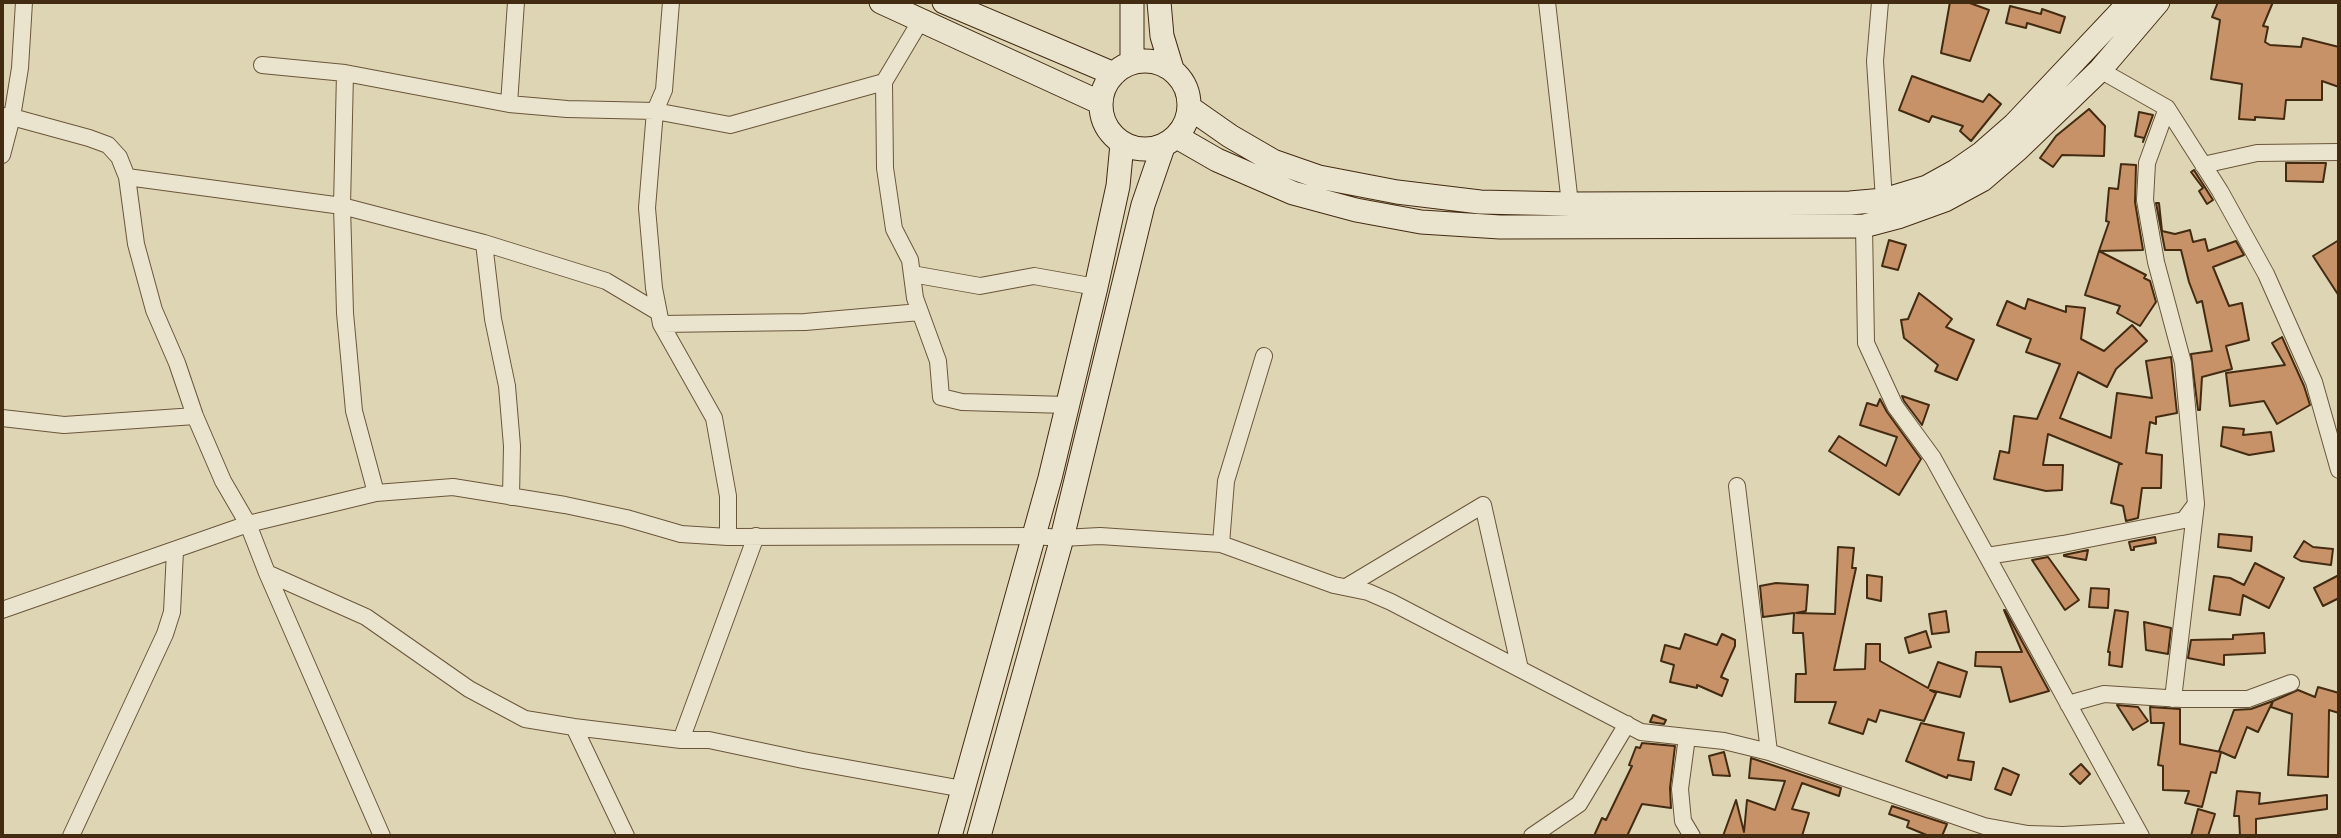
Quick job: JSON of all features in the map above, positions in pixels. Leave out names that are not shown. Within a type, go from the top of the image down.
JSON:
[{"type":"street","points":[[2,155],[7,116],[20,68],[24,2]]},
{"type":"street","points":[[509,104],[516,2]]},
{"type":"street","points":[[671,2],[664,90],[655,111],[647,208],[659,318],[714,418],[728,496],[728,537]]},
{"type":"street","points":[[881,2],[1101,103]]},
{"type":"street","points":[[944,2],[1123,68]]},
{"type":"street","points":[[1123,68],[1132,2]]},
{"type":"street","points":[[979,836],[1062,538],[1143,205],[1170,142],[1190,108],[1186,86],[1172,69],[1162,36],[1158,2]]},
{"type":"street","points":[[1547,2],[1570,204]]},
{"type":"street","points":[[1880,2],[1875,61],[1884,200]]},
{"type":"street","points":[[1190,108],[1273,161],[1319,177],[1397,192],[1479,202],[1850,204],[1884,200],[1927,187],[1982,153],[2014,125],[2130,2]]},
{"type":"street","points":[[1172,69],[1152,61],[1123,68],[1104,87],[1101,103],[1106,127],[1113,137],[1122,144],[1142,150],[1170,142],[1293,193],[1356,210],[1421,222],[1500,228],[1864,226],[1898,218],[1945,200],[1982,180],[2100,70],[2158,2]]},
{"type":"street","points":[[921,20],[884,82],[885,168],[894,229],[910,260],[915,298],[938,361],[942,397],[962,402],[1067,405]]},
{"type":"street","points":[[262,65],[345,73],[509,104],[567,109],[655,111],[730,125],[884,82]]},
{"type":"street","points":[[2100,70],[2167,108],[2203,165],[2266,274],[2314,382],[2339,470]]},
{"type":"street","points":[[345,73],[342,206],[345,313],[354,411],[376,493]]},
{"type":"street","points":[[2167,108],[2147,163],[2145,200],[2156,262],[2183,363],[2196,504],[2173,699]]},
{"type":"street","points":[[7,116],[108,145],[119,157],[127,177],[135,244],[154,310],[177,362],[195,416],[223,481],[248,524],[382,836]]},
{"type":"street","points":[[950,836],[1050,478],[1118,186],[1122,144]]},
{"type":"street","points":[[2203,165],[2257,153],[2339,152]]},
{"type":"street","points":[[127,177],[342,206],[484,243],[606,281],[659,318],[805,322],[920,312]]},
{"type":"street","points":[[2,610],[248,524],[376,493],[453,487],[626,518],[681,534],[728,537],[1100,536],[1221,544],[1391,602],[1641,732],[1724,741],[1769,752],[1984,826],[2028,834],[2138,835],[1933,458],[1895,407],[1866,343],[1864,226]]},
{"type":"street","points":[[484,243],[493,319],[508,386],[512,446],[510,497]]},
{"type":"street","points":[[912,274],[979,286],[1034,276],[1096,287]]},
{"type":"street","points":[[1221,544],[1227,481],[1264,356]]},
{"type":"street","points":[[2,418],[64,425],[195,416]]},
{"type":"street","points":[[1737,486],[1769,752]]},
{"type":"street","points":[[1987,556],[2184,520],[2196,504]]},
{"type":"street","points":[[1346,587],[1483,505],[1520,669]]},
{"type":"street","points":[[681,740],[756,536]]},
{"type":"street","points":[[71,836],[164,634],[172,612],[175,551]]},
{"type":"street","points":[[267,573],[366,617],[469,689],[525,719],[681,740],[709,740],[963,789]]},
{"type":"street","points":[[2068,704],[2104,694],[2173,699],[2248,699],[2291,683]]},
{"type":"street","points":[[1532,836],[1579,804],[1627,724]]},
{"type":"street","points":[[574,727],[626,836]]},
{"type":"street","points":[[1687,737],[1680,789],[1682,821],[1692,836]]},
{"type":"building","points":[[1950,2],[1967,2],[1989,10],[1970,61],[1941,53]]},
{"type":"building","points":[[2218,2],[2273,2],[2263,26],[2268,27],[2265,42],[2270,45],[2301,47],[2303,38],[2339,47],[2339,87],[2322,81],[2322,100],[2286,100],[2284,119],[2239,119],[2242,84],[2211,79],[2220,20],[2212,17]]},
{"type":"building","points":[[2010,6],[2041,14],[2042,9],[2065,17],[2060,33],[2027,23],[2026,28],[2006,23]]},
{"type":"building","points":[[1912,76],[1983,102],[1989,94],[2001,104],[1971,141],[1960,131],[1963,126],[1932,116],[1929,122],[1899,110]]},
{"type":"building","points":[[2089,109],[2105,126],[2104,156],[2062,155],[2053,167],[2040,158],[2056,136]]},
{"type":"building","points":[[2139,112],[2153,115],[2143,142],[2144,138],[2135,136]]},
{"type":"building","points":[[2286,163],[2326,163],[2323,182],[2286,181]]},
{"type":"building","points":[[2121,164],[2136,165],[2135,202],[2143,250],[2099,251],[2109,222],[2106,221],[2109,188],[2118,189]]},
{"type":"building","points":[[2194,170],[2213,200],[2207,204],[2199,191],[2203,188],[2191,172]]},
{"type":"building","points":[[2156,203],[2159,203],[2162,231],[2175,234],[2190,230],[2193,242],[2205,239],[2208,251],[2236,241],[2244,255],[2213,267],[2229,306],[2242,303],[2249,340],[2226,346],[2232,369],[2202,377],[2200,410],[2191,354],[2212,351],[2202,301],[2197,303],[2181,250],[2165,250]]},
{"type":"building","points":[[1889,240],[1906,245],[1898,270],[1882,266]]},
{"type":"building","points":[[2339,240],[2339,296],[2313,256]]},
{"type":"building","points":[[2099,251],[2146,275],[2144,278],[2150,281],[2156,302],[2140,326],[2117,313],[2120,306],[2085,295]]},
{"type":"building","points":[[1919,293],[1952,319],[1946,327],[1974,340],[1957,380],[1935,371],[1938,365],[1904,338],[1901,320],[1908,319]]},
{"type":"building","points":[[2028,299],[2066,312],[2066,306],[2085,308],[2081,339],[2104,351],[2132,325],[2147,341],[2116,369],[2107,387],[2078,372],[2060,418],[2111,438],[2117,393],[2152,398],[2146,361],[2171,357],[2177,413],[2156,417],[2156,424],[2150,422],[2146,453],[2162,455],[2161,488],[2142,488],[2138,518],[2126,521],[2123,506],[2111,503],[2119,464],[2122,464],[2048,434],[2043,465],[2063,465],[2062,490],[2046,491],[1994,479],[2000,451],[2009,453],[2014,416],[2037,419],[2060,364],[2026,352],[2031,339],[1997,325],[2007,301],[2025,309]]},
{"type":"building","points":[[2282,337],[2310,405],[2277,424],[2264,401],[2230,406],[2226,373],[2285,365],[2272,343]]},
{"type":"building","points":[[1902,396],[1929,405],[1922,425],[1904,401]]},
{"type":"building","points":[[1880,399],[1921,459],[1899,495],[1829,451],[1839,436],[1886,466],[1897,437],[1860,425],[1867,403],[1877,406]]},
{"type":"building","points":[[2223,427],[2244,429],[2243,435],[2271,432],[2274,451],[2249,455],[2221,446]]},
{"type":"building","points":[[2219,534],[2252,537],[2251,551],[2218,547]]},
{"type":"building","points":[[2155,537],[2156,543],[2131,550],[2129,542]]},
{"type":"building","points":[[2304,541],[2313,547],[2333,549],[2331,565],[2301,561],[2294,557]]},
{"type":"building","points":[[1838,547],[1854,548],[1852,568],[1856,568],[1834,670],[1865,669],[1866,644],[1880,644],[1880,661],[1928,688],[1938,662],[1967,672],[1960,697],[1930,690],[1936,693],[1924,721],[1880,710],[1876,722],[1868,719],[1863,734],[1829,723],[1836,702],[1795,702],[1796,674],[1806,674],[1803,633],[1793,633],[1794,613],[1763,617],[1760,586],[1776,583],[1808,585],[1806,611],[1796,613],[1835,614]]},
{"type":"building","points":[[2088,550],[2086,560],[2064,556],[2064,555]]},
{"type":"building","points":[[2048,557],[2079,600],[2065,610],[2032,560]]},
{"type":"building","points":[[2255,563],[2284,578],[2269,608],[2243,595],[2240,615],[2209,610],[2214,576],[2230,578],[2244,585]]},
{"type":"building","points":[[1867,575],[1882,577],[1881,601],[1867,598]]},
{"type":"building","points":[[2339,575],[2339,598],[2323,606],[2314,588]]},
{"type":"building","points":[[2091,588],[2109,589],[2108,608],[2089,607]]},
{"type":"building","points":[[2004,610],[2049,691],[2010,702],[2001,667],[1975,666],[1976,652],[2022,652]]},
{"type":"building","points":[[2115,610],[2128,612],[2122,667],[2109,665],[2108,652]]},
{"type":"building","points":[[1946,611],[1949,632],[1932,634],[1929,614]]},
{"type":"building","points":[[2144,622],[2171,628],[2168,654],[2146,650]]},
{"type":"building","points":[[1926,631],[1931,647],[1909,653],[1905,638]]},
{"type":"building","points":[[2264,633],[2265,653],[2224,655],[2224,665],[2188,658],[2191,640],[2233,639],[2233,635]]},
{"type":"building","points":[[1685,634],[1717,645],[1722,634],[1735,640],[1735,646],[1721,677],[1728,680],[1722,696],[1697,685],[1697,688],[1670,682],[1674,665],[1661,661],[1665,645],[1680,649]]},
{"type":"building","points":[[2318,687],[2339,693],[2339,713],[2329,710],[2328,777],[2288,775],[2292,714],[2271,707],[2273,701],[2298,690],[2315,697]]},
{"type":"building","points":[[2273,701],[2258,732],[2247,727],[2235,758],[2219,751],[2234,710],[2251,709]]},
{"type":"building","points":[[2117,705],[2138,707],[2148,721],[2133,730]]},
{"type":"building","points":[[2150,707],[2180,709],[2180,744],[2221,752],[2216,773],[2211,772],[2202,807],[2185,803],[2189,791],[2163,790],[2163,766],[2158,765],[2164,723],[2151,723]]},
{"type":"building","points":[[1653,715],[1666,720],[1664,724],[1650,722]]},
{"type":"building","points":[[1921,723],[1964,733],[1958,760],[1974,762],[1971,780],[1948,775],[1947,778],[1906,761]]},
{"type":"building","points":[[1642,743],[1675,746],[1670,788],[1671,808],[1642,804],[1627,836],[1594,836],[1602,818],[1606,820],[1632,766],[1629,765],[1636,747],[1640,748]]},
{"type":"building","points":[[1724,752],[1730,776],[1713,775],[1709,756]]},
{"type":"building","points":[[1751,758],[1841,788],[1839,796],[1802,783],[1792,809],[1809,813],[1802,836],[1723,836],[1736,800],[1744,832],[1747,800],[1775,810],[1785,781],[1749,778]]},
{"type":"building","points":[[2081,764],[2090,774],[2080,784],[2070,774]]},
{"type":"building","points":[[2003,768],[2019,775],[2011,795],[1995,789]]},
{"type":"building","points":[[2237,791],[2260,793],[2259,804],[2327,795],[2327,809],[2256,819],[2256,836],[2240,836],[2239,816],[2234,816]]},
{"type":"building","points":[[1892,806],[1947,824],[1942,836],[1929,836],[1907,827],[1909,821],[1889,814]]},
{"type":"building","points":[[2198,809],[2215,814],[2208,836],[2191,836]]}]
